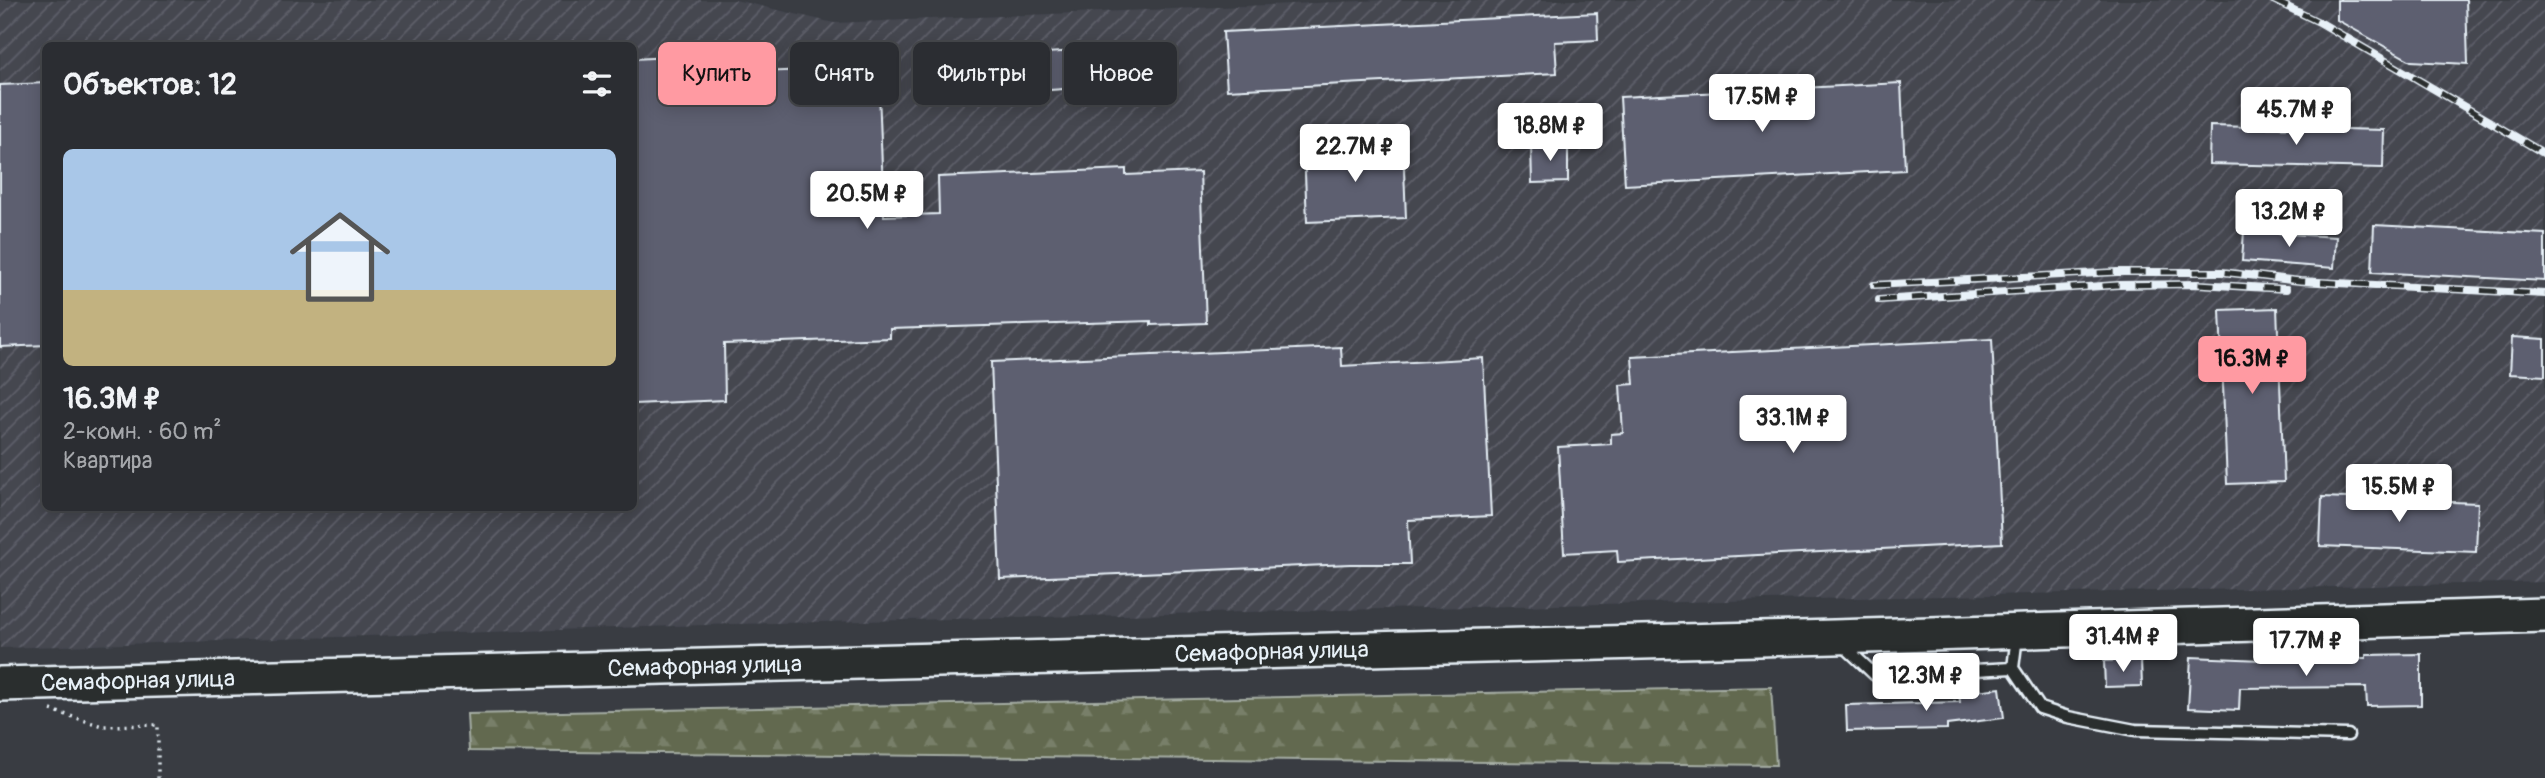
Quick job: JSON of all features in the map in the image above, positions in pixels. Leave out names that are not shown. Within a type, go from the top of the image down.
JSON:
[{"type":"highway","name":"Семафорная улица","points":[[0,684],[1834,637],[2545,614]]},
{"type":"lane","points":[[2018,630],[2013,668],[2040,709],[2136,730],[2348,735]]},
{"type":"lane","points":[[1834,637],[1875,675],[2013,668]]},
{"type":"path","points":[[50,709],[102,726],[158,725],[158,778]]},
{"type":"shaded area","points":[[0,0],[735,0],[834,23],[1385,0],[2545,0],[2545,582],[735,624],[0,648]]},
{"type":"green space","points":[[1771,687],[1776,765],[469,751],[467,714]]},
{"type":"building","points":[[2337,0],[2466,0],[2468,64],[2411,61],[2337,20]]},
{"type":"building","points":[[1597,13],[1598,40],[1555,42],[1557,73],[1227,90],[1223,32]]},
{"type":"building","points":[[1064,52],[1064,89],[1050,90],[1050,53]]},
{"type":"building","points":[[658,58],[658,105],[776,105],[776,71],[790,71],[790,105],[880,105],[884,216],[939,214],[938,177],[1126,169],[1126,175],[1200,172],[1206,323],[1151,325],[1151,321],[890,329],[890,338],[724,344],[725,400],[637,404],[637,59]]},
{"type":"building","points":[[42,83],[42,345],[0,347],[0,85]]},
{"type":"building","points":[[1901,83],[1905,170],[1625,185],[1620,97]]},
{"type":"building","points":[[2210,126],[2384,130],[2383,168],[2209,164]]},
{"type":"building","points":[[1568,143],[1568,182],[1532,183],[1531,144]]},
{"type":"building","points":[[1403,145],[1406,218],[1307,222],[1304,149]]},
{"type":"building","points":[[2374,225],[2545,234],[2545,281],[2372,272]]},
{"type":"building","points":[[2244,231],[2336,237],[2334,268],[2242,261]]},
{"type":"building","points":[[2277,308],[2284,482],[2227,484],[2220,310]]},
{"type":"building","points":[[2512,337],[2545,339],[2545,376],[2510,374]]},
{"type":"building","points":[[1992,339],[2002,543],[1618,562],[1617,550],[1564,553],[1558,447],[1611,444],[1611,434],[1623,433],[1620,385],[1634,384],[1632,357]]},
{"type":"building","points":[[1341,347],[1342,366],[1483,358],[1491,516],[1408,520],[1410,564],[1350,564],[1000,579],[991,362]]},
{"type":"building","points":[[2322,497],[2478,503],[2476,552],[2320,546]]},
{"type":"building","points":[[2421,654],[2421,705],[2367,706],[2366,687],[2240,688],[2239,710],[2188,708],[2191,657],[2262,660]]},
{"type":"building","points":[[2141,660],[2142,686],[2105,687],[2104,661]]},
{"type":"building","points":[[2000,688],[2004,718],[1947,725],[1947,729],[1847,731],[1846,705],[1960,702],[1959,693]]},
{"type":"railway","points":[[2273,0],[2321,23],[2545,154]]},
{"type":"railway","points":[[1874,285],[2117,272],[2222,272],[2300,281],[2545,294]]},
{"type":"railway","points":[[1879,300],[2118,285],[2198,284],[2286,289]]}]
